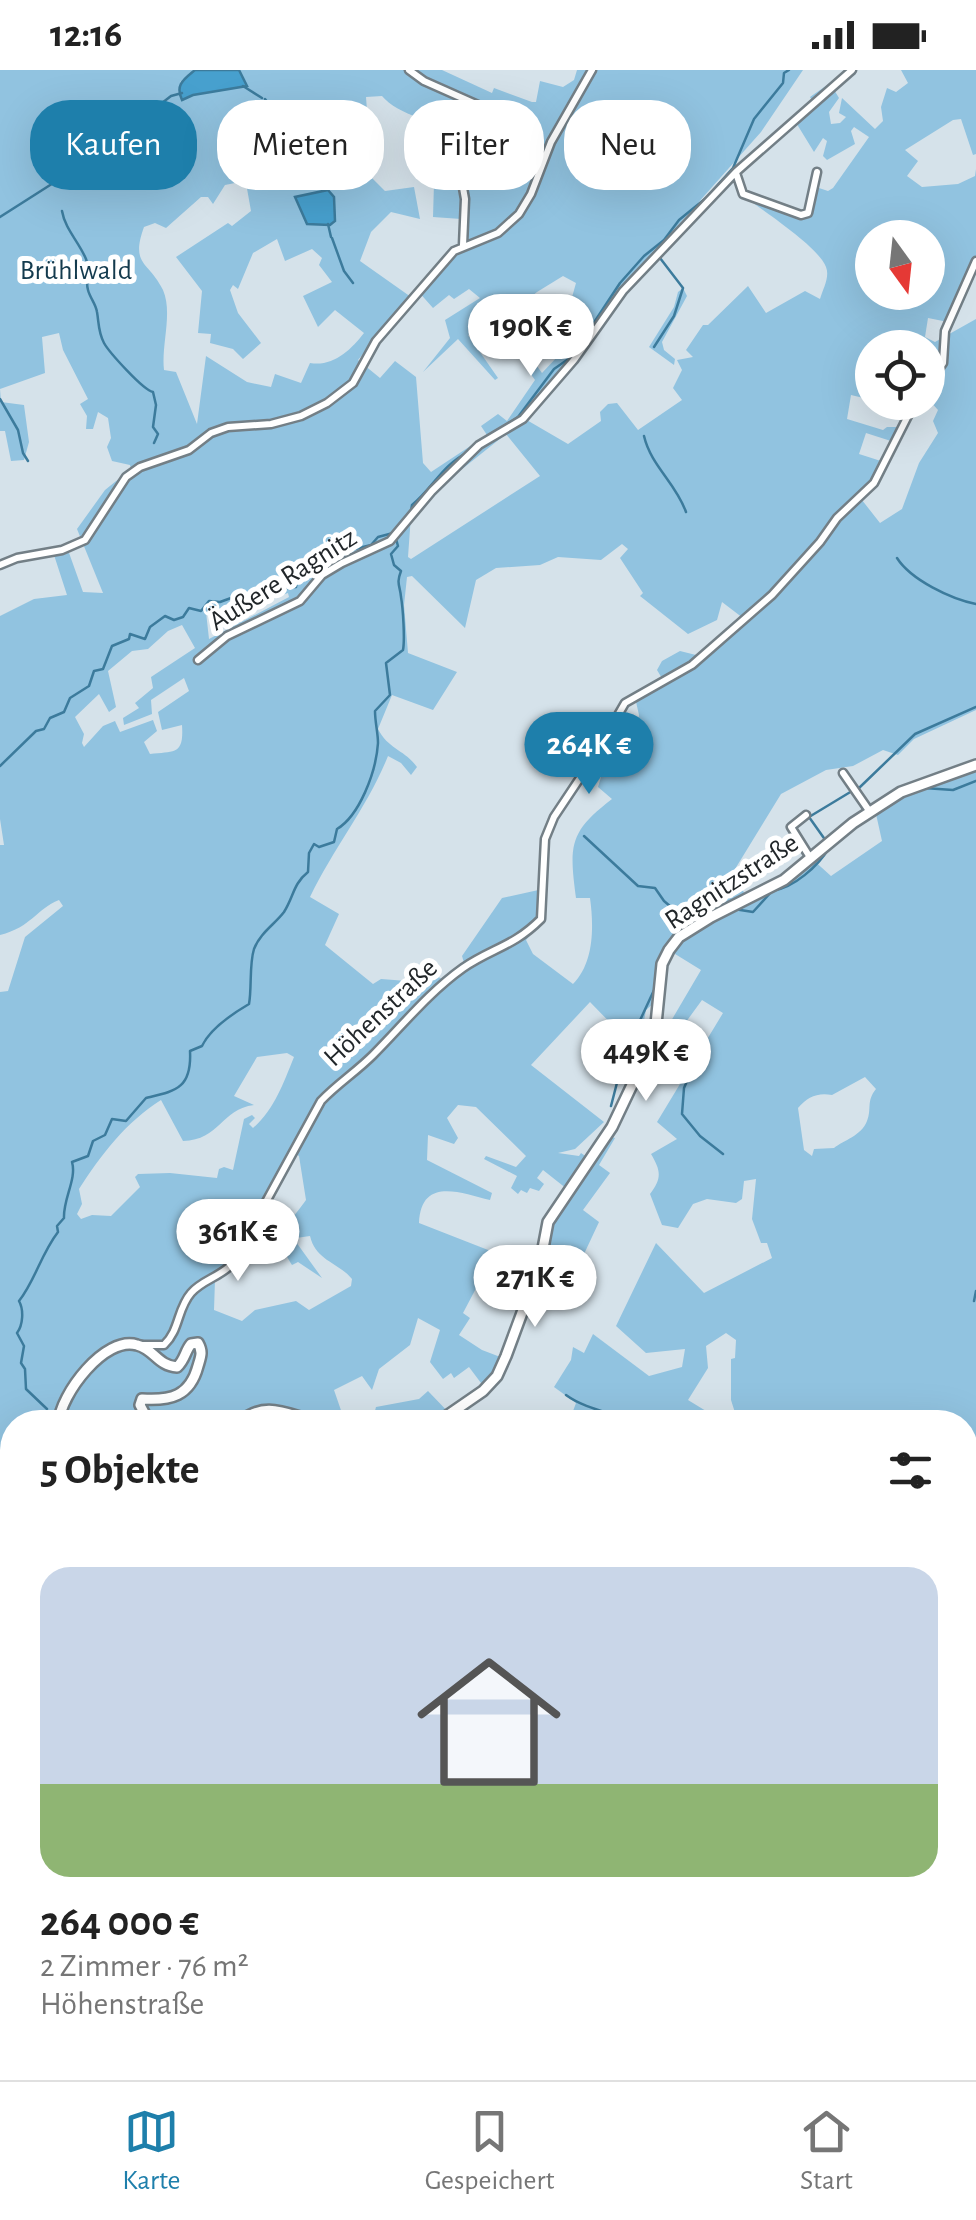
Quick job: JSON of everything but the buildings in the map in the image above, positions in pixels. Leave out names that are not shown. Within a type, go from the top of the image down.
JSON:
[{"type":"main road","name":"Ragnitzstraße","points":[[455,1410],[483,1391],[496,1376],[540,1264],[548,1222],[612,1126],[642,1064],[656,1024],[662,964],[669,950],[711,917],[784,880],[870,812],[910,786],[948,778],[976,766]]},
{"type":"main road","points":[[139,1345],[167,1367],[177,1367],[191,1344],[198,1343],[202,1348],[192,1384],[177,1397],[142,1398],[142,1410]]},
{"type":"main road","name":"Höhenstraße","points":[[62,1410],[66,1396],[92,1363],[121,1346],[139,1345]]},
{"type":"street","points":[[409,70],[467,100]]},
{"type":"street","points":[[544,156],[592,70]]},
{"type":"street","name":"Äußere Ragnitz","points":[[198,660],[227,636],[300,600],[322,575],[396,536],[432,491],[479,444],[523,419],[574,360],[623,291],[736,172],[852,70]]},
{"type":"street","points":[[736,172],[743,194],[800,215],[808,213],[817,172]]},
{"type":"street","points":[[463,190],[463,245]]},
{"type":"street","points":[[0,565],[62,550],[85,540],[126,477],[140,466],[189,450],[211,433],[228,427],[271,424],[301,416],[327,403],[353,383],[376,341],[452,253],[498,233],[515,220],[532,190]]},
{"type":"street","points":[[945,331],[976,261]]},
{"type":"street","name":"Höhenstraße","points":[[139,1345],[164,1345],[178,1326],[188,1296],[222,1275],[232,1264],[321,1101],[340,1080],[372,1056],[416,1007],[464,968],[522,938],[541,919],[545,839],[554,817],[624,703],[698,660],[772,595],[837,518],[874,483],[906,420]]},
{"type":"street","points":[[843,773],[870,812]]},
{"type":"street","points":[[806,815],[791,826],[812,860]]},
{"type":"green space","name":"Brühlwald","points":[[0,70],[195,70],[180,82],[193,95],[246,85],[239,70],[442,70],[492,93],[494,88],[527,100],[404,100],[404,111],[382,96],[366,100],[217,100],[217,190],[222,190],[213,204],[208,197],[201,197],[166,228],[155,223],[144,227],[140,240],[140,256],[166,299],[164,370],[176,372],[197,424],[206,356],[247,382],[271,387],[275,374],[301,383],[310,363],[341,356],[364,333],[335,310],[318,327],[303,296],[332,282],[319,265],[322,258],[312,249],[285,261],[277,239],[253,253],[238,289],[233,285],[230,290],[238,313],[261,343],[243,359],[233,349],[210,343],[211,334],[198,333],[202,291],[176,257],[251,211],[247,190],[415,190],[420,219],[391,212],[371,232],[360,261],[411,297],[358,360],[380,378],[395,361],[416,377],[423,463],[431,472],[487,435],[481,426],[498,414],[507,421],[535,380],[511,347],[497,337],[492,320],[483,321],[468,335],[498,378],[495,380],[458,339],[423,372],[450,338],[445,320],[480,298],[469,289],[454,299],[449,295],[433,308],[417,290],[461,244],[461,219],[433,217],[434,190],[544,190],[544,100],[536,100],[540,81],[563,87],[574,80],[577,70],[803,70],[761,132],[616,295],[572,365],[525,419],[568,444],[601,421],[600,412],[608,404],[617,403],[638,430],[682,400],[673,388],[682,370],[677,360],[693,357],[686,350],[703,325],[708,325],[748,286],[766,313],[805,291],[820,299],[827,275],[822,259],[752,202],[802,220],[809,214],[819,188],[833,188],[869,137],[854,127],[851,131],[855,144],[827,160],[823,156],[827,141],[823,138],[814,152],[795,121],[814,104],[810,97],[830,83],[839,98],[829,112],[831,124],[846,117],[839,113],[842,98],[875,129],[883,121],[881,107],[887,88],[896,92],[908,83],[901,70],[976,70],[976,154],[973,155],[961,119],[905,150],[918,161],[907,176],[922,187],[958,184],[975,176],[976,169],[976,268],[948,322],[928,318],[926,330],[855,330],[855,396],[851,395],[847,419],[883,430],[901,427],[894,442],[866,433],[859,454],[884,462],[858,495],[880,523],[902,509],[919,463],[938,433],[933,420],[945,420],[945,336],[976,319],[976,710],[914,739],[898,755],[883,750],[853,766],[826,770],[781,794],[732,874],[747,897],[811,858],[831,876],[882,841],[874,805],[976,767],[976,1410],[734,1410],[731,1359],[735,1358],[736,1340],[726,1333],[706,1346],[708,1368],[688,1400],[704,1410],[573,1410],[576,1403],[554,1387],[571,1360],[573,1347],[584,1353],[593,1334],[649,1376],[682,1367],[685,1349],[646,1353],[616,1326],[656,1243],[704,1293],[772,1258],[752,1219],[756,1179],[744,1181],[742,1199],[736,1203],[707,1199],[693,1204],[678,1228],[662,1225],[650,1194],[659,1174],[651,1154],[677,1139],[657,1122],[723,1013],[702,1000],[640,1085],[634,1076],[653,1030],[664,1033],[701,970],[667,949],[660,957],[655,1002],[646,1010],[638,1053],[619,1079],[617,1073],[627,1040],[590,1002],[531,1065],[604,1122],[575,1149],[558,1153],[581,1153],[591,1160],[609,1136],[615,1138],[599,1165],[610,1173],[583,1210],[599,1222],[570,1284],[529,1283],[567,1189],[543,1170],[537,1178],[544,1184],[539,1191],[530,1188],[527,1193],[521,1190],[518,1194],[511,1188],[517,1176],[484,1159],[486,1156],[516,1167],[526,1156],[476,1107],[458,1105],[447,1118],[458,1138],[454,1144],[428,1135],[427,1160],[492,1193],[490,1200],[454,1192],[434,1193],[421,1208],[419,1223],[506,1257],[505,1264],[492,1258],[463,1313],[470,1318],[459,1335],[503,1358],[484,1387],[469,1367],[454,1378],[451,1373],[443,1379],[430,1362],[440,1330],[418,1318],[410,1345],[379,1369],[372,1390],[362,1376],[334,1390],[341,1410],[0,1410],[0,992],[8,991],[25,937],[63,906],[59,900],[0,935],[0,845],[4,845],[0,819],[0,616],[34,599],[67,595],[54,555],[68,550],[83,592],[103,593],[77,529],[105,490],[131,469],[130,465],[112,461],[107,447],[111,438],[108,418],[98,412],[93,429],[86,429],[87,416],[80,404],[88,399],[63,350],[59,333],[42,337],[45,373],[0,389]],"holes":[[[563,276],[576,283],[559,326],[552,320],[544,330],[551,338],[555,336],[558,356],[542,373],[503,319]],[[506,434],[540,476],[411,559],[408,557],[411,515]],[[622,544],[628,549],[620,558],[643,593],[640,596],[688,634],[717,620],[722,602],[743,618],[700,656],[680,651],[662,661],[657,670],[663,680],[634,693],[639,715],[634,750],[610,748],[598,787],[612,799],[587,821],[573,852],[576,898],[590,898],[592,932],[585,966],[573,984],[533,954],[526,940],[543,921],[543,889],[502,898],[462,956],[466,969],[447,982],[425,969],[407,981],[381,979],[373,984],[325,945],[339,914],[310,897],[388,756],[411,775],[417,767],[378,729],[392,695],[433,710],[457,672],[408,653],[404,605],[407,577],[412,576],[465,628],[476,580],[496,568],[540,565],[558,557],[601,560]],[[288,593],[289,597],[209,639],[206,612],[254,604]],[[182,625],[195,648],[151,677],[153,688],[135,703],[139,708],[123,718],[124,725],[152,714],[151,700],[184,678],[189,691],[158,712],[162,730],[182,725],[179,747],[150,754],[144,742],[157,731],[153,720],[120,732],[115,721],[103,726],[84,747],[84,734],[75,717],[99,694],[109,712],[116,707],[108,671],[132,651],[148,649],[168,631]],[[287,1053],[294,1057],[267,1113],[253,1128],[249,1124],[255,1118],[252,1115],[244,1119],[233,1170],[219,1169],[217,1178],[138,1174],[135,1177],[140,1187],[111,1216],[81,1219],[77,1214],[82,1204],[79,1189],[125,1129],[161,1100],[183,1141],[205,1136],[234,1112],[254,1105],[234,1096],[257,1057]],[[865,1077],[876,1089],[861,1130],[834,1148],[814,1149],[812,1156],[804,1150],[798,1108],[809,1098],[832,1095]],[[292,1151],[299,1156],[306,1200],[284,1231],[286,1254],[292,1265],[298,1262],[322,1278],[296,1242],[296,1238],[310,1236],[317,1251],[352,1279],[351,1286],[309,1310],[296,1301],[255,1310],[242,1321],[214,1310],[215,1280],[243,1256],[252,1224]]]},
{"type":"green space","points":[[683,288],[687,296],[662,342],[664,350],[675,359],[674,365],[649,347]]},
{"type":"green space","points":[[0,389],[1,402],[24,405],[29,442],[24,460],[11,461],[5,431],[0,431]]},
{"type":"green space","points":[[428,1391],[446,1410],[375,1410],[376,1407],[419,1399]]},
{"type":"shaded area","points":[[195,70],[239,70],[247,86],[182,100],[180,87]]},
{"type":"shaded area","points":[[328,190],[334,197],[335,221],[330,225],[307,224],[295,197]]},
{"type":"waterway","points":[[503,427],[518,417],[554,369],[567,360],[574,339],[593,324],[620,283],[733,168],[754,119],[789,70]]},
{"type":"waterway","points":[[243,86],[262,98]]},
{"type":"waterway","points":[[0,217],[58,180],[95,131],[103,129],[124,109],[153,110],[182,93]]},
{"type":"waterway","points":[[62,211],[86,259],[88,290],[104,343],[134,378],[153,392],[153,427],[158,434],[154,443]]},
{"type":"waterway","points":[[328,224],[331,237]]},
{"type":"waterway","points":[[332,238],[344,271],[353,283]]},
{"type":"waterway","points":[[654,347],[674,316],[683,288],[660,258]]},
{"type":"waterway","points":[[0,399],[18,430],[28,461]]},
{"type":"waterway","points":[[644,436],[686,512]]},
{"type":"waterway","points":[[411,511],[444,470],[468,452]]},
{"type":"waterway","points":[[315,571],[331,565],[339,553],[371,545],[401,525]]},
{"type":"waterway","points":[[47,1409],[26,1389],[21,1363],[24,1346],[17,1333],[22,1317],[19,1301],[64,1218],[72,1162],[88,1156],[93,1141],[105,1135],[112,1119],[126,1121],[146,1098],[180,1086],[188,1073],[190,1051],[202,1046],[216,1028],[249,1004],[257,943],[284,912],[296,886],[308,872],[309,853],[314,844],[319,847],[334,842],[337,829],[359,804],[377,755],[375,711],[390,695],[386,663],[403,650],[401,571],[391,554],[398,546],[396,539]]},
{"type":"waterway","points":[[897,558],[932,587],[976,604]]},
{"type":"waterway","points":[[0,766],[36,731],[44,729],[50,718],[64,712],[70,698],[89,686],[94,671],[103,669],[112,646],[129,639],[130,634],[145,639],[150,627],[165,616],[174,620],[183,617],[189,608],[201,611],[209,601],[296,587],[297,580],[310,574]]},
{"type":"waterway","points":[[859,788],[915,734],[976,707]]},
{"type":"waterway","points":[[924,788],[953,790],[976,781]]},
{"type":"waterway","points":[[826,841],[809,817],[852,791]]},
{"type":"waterway","points":[[584,836],[638,886],[655,888],[690,923]]},
{"type":"waterway","points":[[734,909],[753,912],[772,891],[805,875],[829,848]]},
{"type":"waterway","points":[[611,1106],[619,1075],[637,1045],[636,1029],[655,988]]},
{"type":"waterway","points":[[690,1074],[684,1088],[682,1114],[700,1136],[723,1154]]},
{"type":"waterway","points":[[595,1161],[611,1134]]},
{"type":"waterway","points":[[974,1301],[976,1291]]},
{"type":"waterway","points":[[566,1395],[599,1410]]},
{"type":"waterway","points":[[464,1410],[479,1399]]}]
